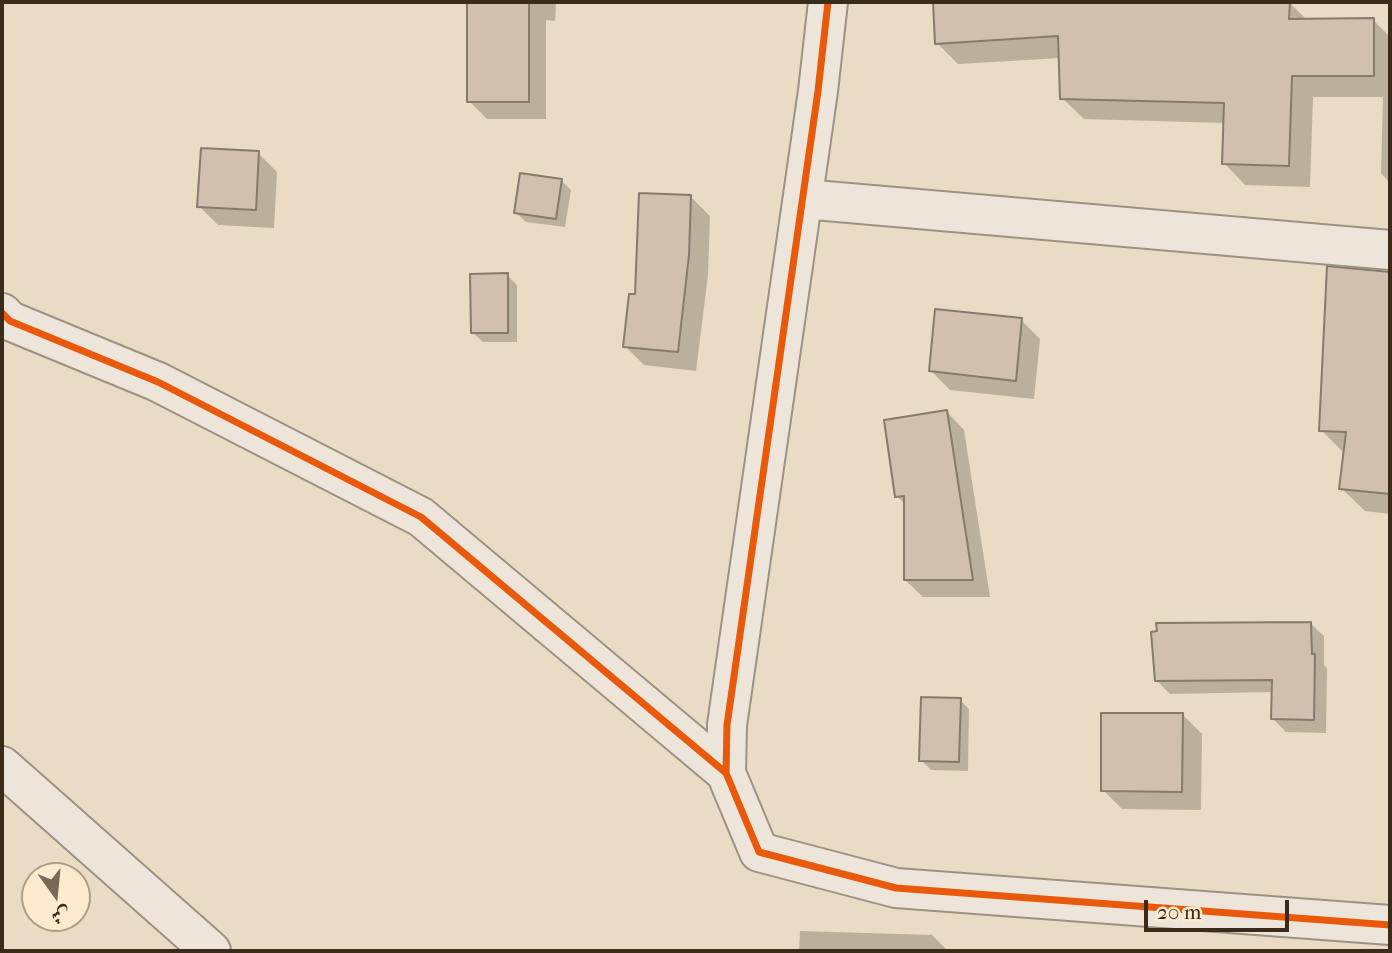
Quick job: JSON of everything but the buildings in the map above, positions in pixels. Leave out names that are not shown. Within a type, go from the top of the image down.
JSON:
[{"type":"street","points":[[828,2],[803,198],[727,725],[726,773],[759,852],[896,888],[1390,925]]},
{"type":"street","points":[[803,198],[1390,250]]},
{"type":"street","points":[[2,313],[10,321],[158,382],[421,517],[726,773]]},
{"type":"street","points":[[2,766],[211,951]]},
{"type":"cycle path","points":[[828,2],[818,91],[727,725],[726,773],[759,852],[896,888],[1390,925]]},
{"type":"cycle path","points":[[2,313],[10,321],[158,382],[421,517],[726,773]]}]
